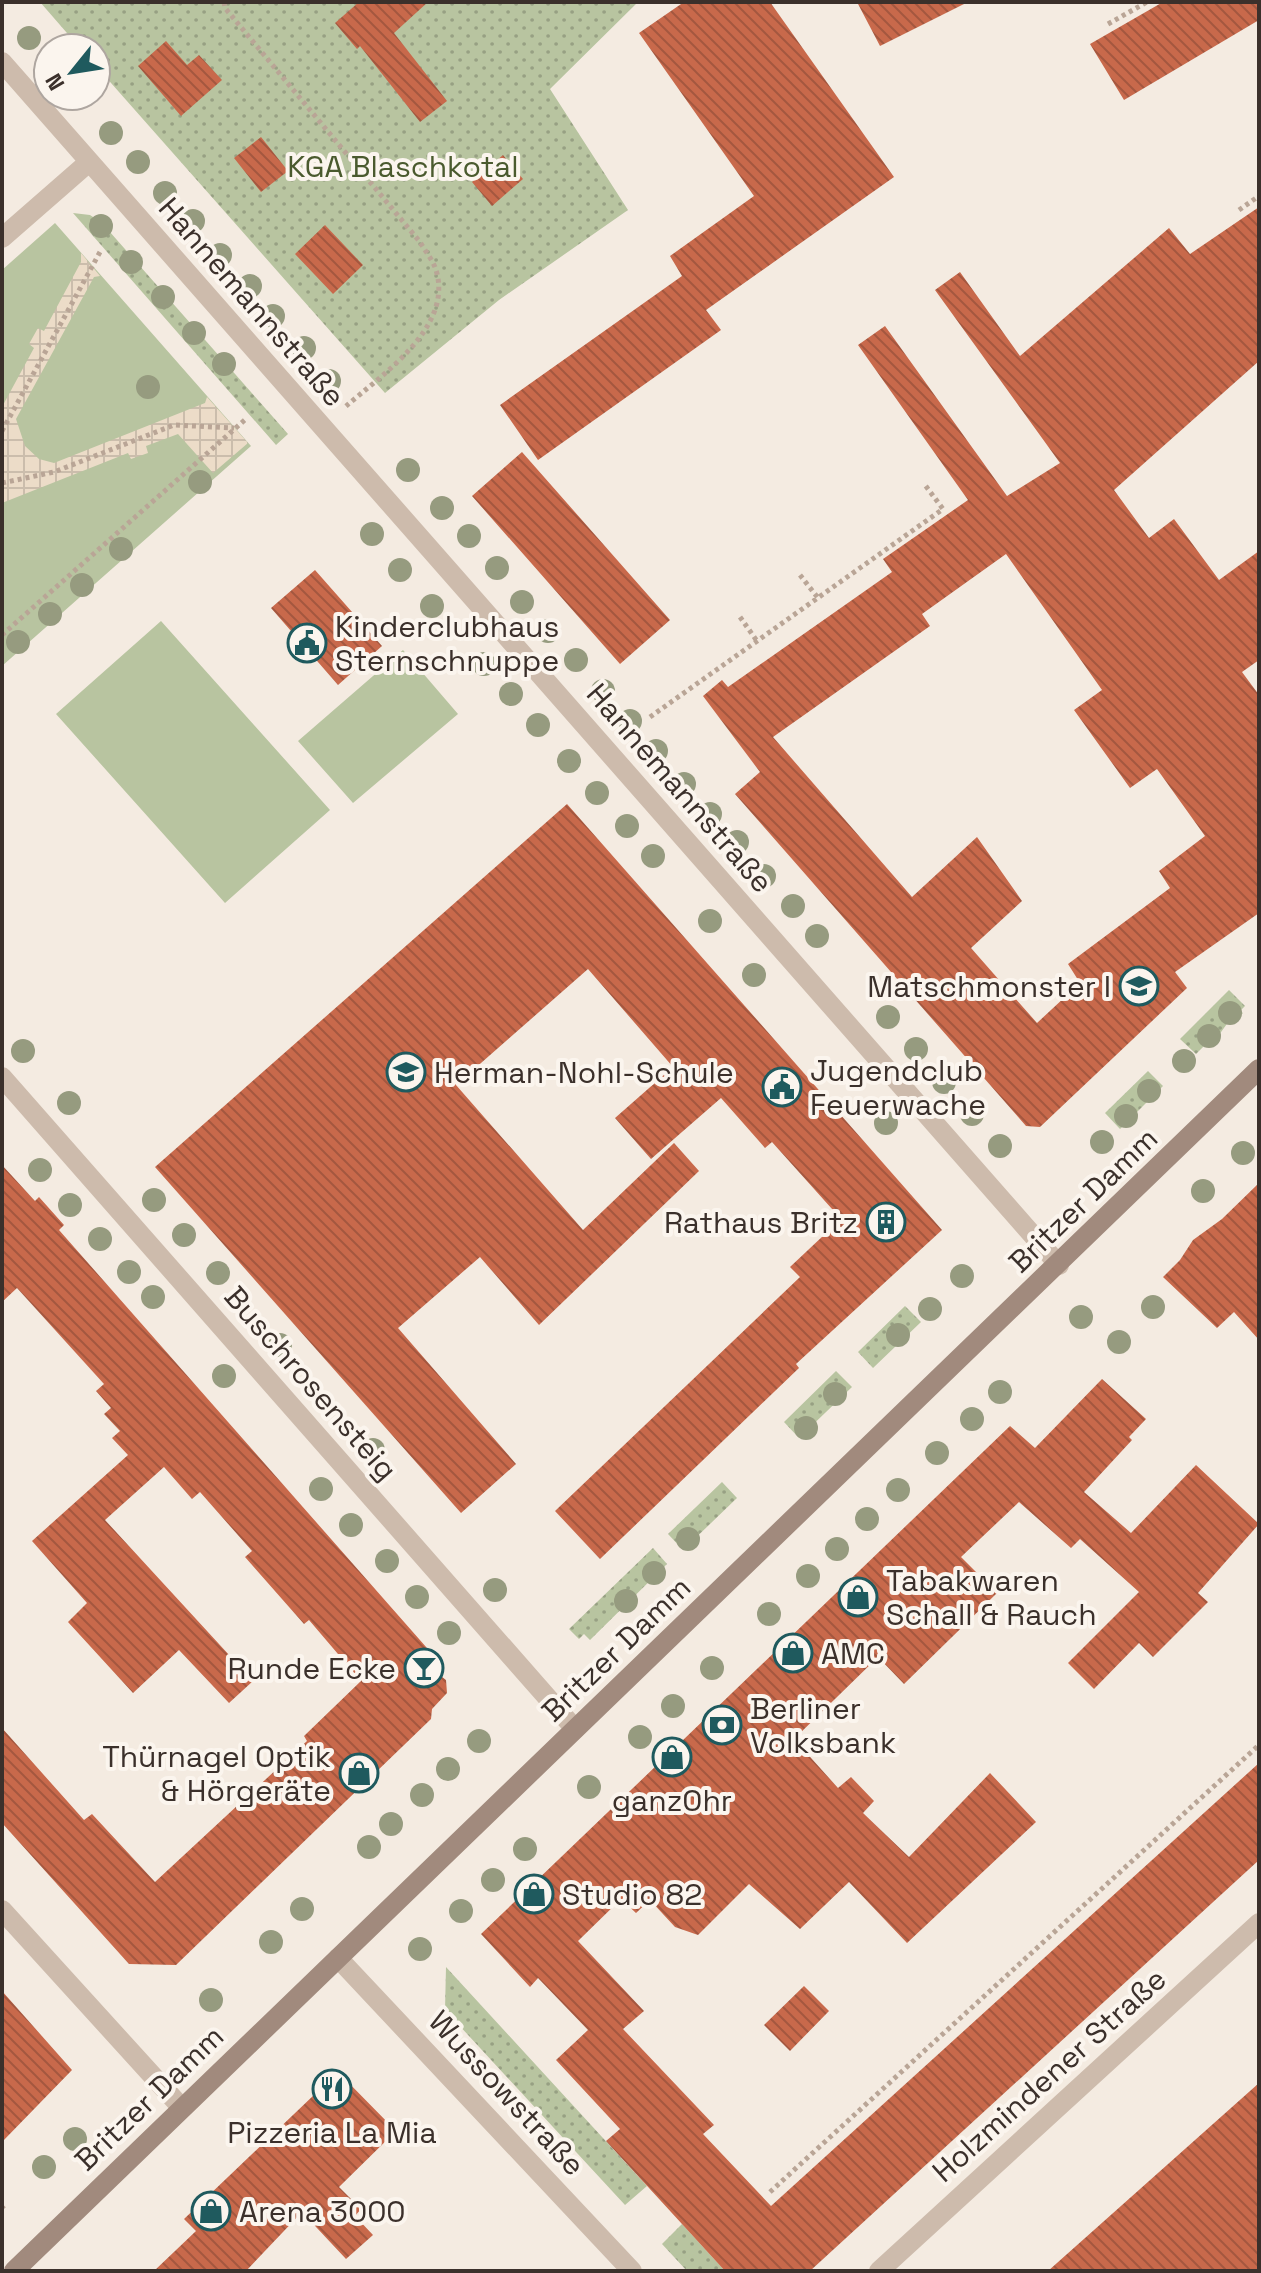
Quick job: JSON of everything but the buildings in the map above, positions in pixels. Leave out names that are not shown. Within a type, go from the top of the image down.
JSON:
[{"type":"main road","name":"Britzer Damm","points":[[14,2271],[1259,1069]]},
{"type":"street","name":"Hannemannstraße","points":[[2,62],[1059,1265]]},
{"type":"street","points":[[2,238],[89,162]]},
{"type":"street","name":"Buschrosensteig","points":[[2,1077],[575,1729]]},
{"type":"street","points":[[2,1910],[181,2107]]},
{"type":"street","name":"Holzmindener Straße","points":[[879,2271],[1259,1923]]},
{"type":"street","name":"Wussowstraße","points":[[338,1958],[632,2271]]},
{"type":"path","points":[[224,2],[225,8],[420,242],[436,270],[438,299],[422,336],[323,428]]},
{"type":"path","points":[[1108,24],[1147,2]]},
{"type":"path","points":[[1239,210],[1259,196]]},
{"type":"path","points":[[2,431],[100,252]]},
{"type":"path","points":[[2,635],[247,418]]},
{"type":"path","points":[[2,483],[54,472],[174,425],[235,428]]},
{"type":"path","points":[[650,717],[943,509],[925,485]]},
{"type":"path","points":[[800,575],[818,598]]},
{"type":"path","points":[[740,617],[757,641]]},
{"type":"path","points":[[770,2192],[1259,1745]]},
{"type":"green space","name":"KGA Blaschkotal","points":[[40,2],[638,2],[550,89],[628,210],[499,300],[385,393],[112,84],[112,32],[66,32]]},
{"type":"green space","points":[[73,213],[90,215],[102,223],[288,434],[276,445]]},
{"type":"green space","points":[[55,223],[251,446],[2,666],[2,270]]},
{"type":"green space","points":[[161,621],[330,810],[225,903],[56,714]]},
{"type":"green space","points":[[403,650],[458,714],[353,803],[298,741]]},
{"type":"green space","points":[[1229,990],[1245,1006],[1240,1011],[1243,1013],[1233,1023],[1229,1021],[1211,1046],[1207,1043],[1196,1054],[1180,1039]]},
{"type":"green space","points":[[1148,1071],[1163,1086],[1120,1129],[1105,1113]]},
{"type":"green space","points":[[905,1306],[921,1322],[873,1368],[858,1352]]},
{"type":"green space","points":[[836,1371],[852,1387],[799,1438],[784,1422]]},
{"type":"green space","points":[[722,1482],[737,1498],[683,1550],[668,1534]]},
{"type":"green space","points":[[653,1548],[667,1564],[590,1640],[584,1634],[579,1639],[569,1629]]},
{"type":"green space","points":[[446,1967],[647,2186],[625,2205],[445,2010]]},
{"type":"green space","points":[[682,2224],[725,2271],[687,2271],[662,2244]]},
{"type":"shaded area","points":[[81,253],[100,276],[94,277],[16,419],[25,446],[39,459],[54,463],[205,403],[207,397],[248,443],[213,473],[178,434],[146,446],[148,453],[131,459],[128,453],[2,503],[2,407],[34,348],[29,344],[38,328],[44,331],[81,262]]},
{"type":"place","name":"Kinderclubhaus Sternschnuppe","points":[[307,643]]},
{"type":"place","name":"Matschmonster I","points":[[1139,986]]},
{"type":"place","name":"Herman-Nohl-Schule","points":[[406,1072]]},
{"type":"place","name":"Jugendclub Feuerwache","points":[[782,1087]]},
{"type":"place","name":"Rathaus Britz","points":[[886,1222]]},
{"type":"place","name":"Tabakwaren Schall & Rauch","points":[[858,1597]]},
{"type":"place","name":"AMC","points":[[793,1653]]},
{"type":"place","name":"Runde Ecke","points":[[424,1668]]},
{"type":"place","name":"Berliner Volksbank","points":[[722,1725]]},
{"type":"place","name":"ganzOhr","points":[[672,1757]]},
{"type":"place","name":"Thürnagel Optik & Hörgeräte","points":[[359,1773]]},
{"type":"place","name":"Studio 82","points":[[534,1894]]},
{"type":"place","name":"Pizzeria La Mia","points":[[332,2089]]},
{"type":"place","name":"Arena 3000","points":[[211,2211]]}]
